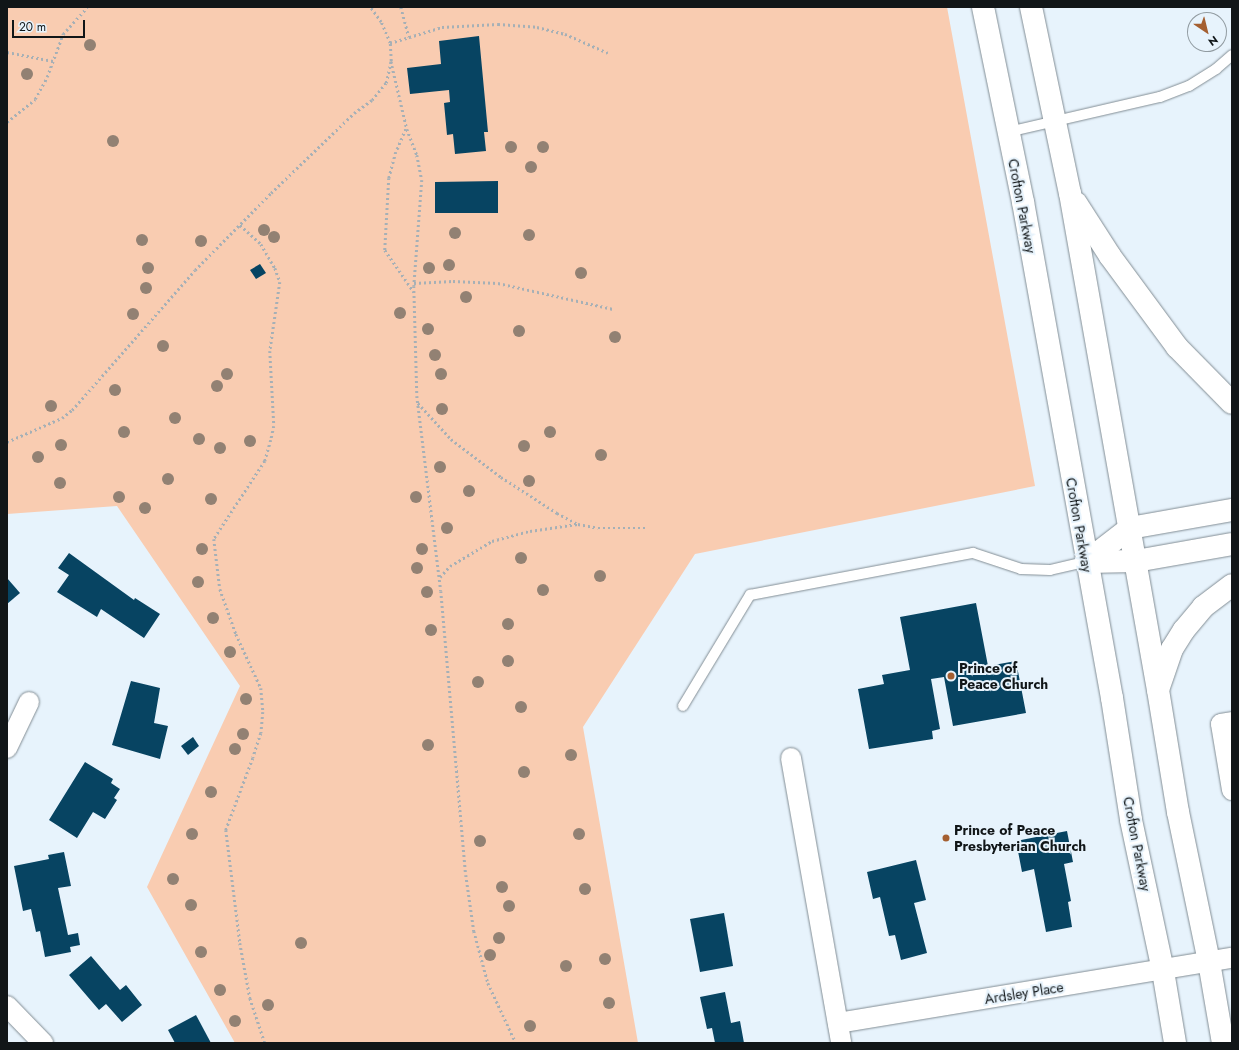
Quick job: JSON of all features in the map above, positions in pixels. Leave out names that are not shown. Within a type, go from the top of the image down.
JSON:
[{"type":"street","name":"Crofton Parkway","points":[[983,7],[1024,210],[1086,562],[1112,698],[1131,820],[1163,971],[1175,1043]]},
{"type":"street","points":[[1031,7],[1070,193],[1136,561],[1178,812],[1209,962],[1223,1043]]},
{"type":"street","points":[[1070,193],[1110,256],[1178,347],[1232,403]]},
{"type":"street","points":[[1086,562],[1130,528],[1232,510]]},
{"type":"street","points":[[1086,562],[1136,561],[1232,544]]},
{"type":"street","points":[[1158,690],[1172,649],[1184,630],[1203,607],[1232,585]]},
{"type":"street","points":[[7,748],[29,702]]},
{"type":"street","points":[[1232,722],[1221,724],[1232,790]]},
{"type":"street","points":[[791,758],[841,1043]]},
{"type":"street","name":"Ardsley Place","points":[[838,1023],[1163,971],[1232,958]]},
{"type":"street","points":[[7,1006],[43,1043]]},
{"type":"lane","points":[[1008,132],[1174,92],[1189,86],[1216,69],[1232,55]]},
{"type":"lane","points":[[683,706],[750,595],[973,553],[1021,569],[1050,570],[1086,562]]},
{"type":"path","points":[[7,122],[34,99],[53,61],[63,34],[87,7]]},
{"type":"path","points":[[370,7],[381,22],[390,43],[391,61],[407,129],[417,155],[422,188],[414,283],[418,403],[440,578],[466,876],[474,931],[488,983],[516,1043]]},
{"type":"path","points":[[401,7],[409,37]]},
{"type":"path","points":[[390,43],[442,27],[479,24],[537,27],[565,34],[608,53]]},
{"type":"path","points":[[7,52],[53,61]]},
{"type":"path","points":[[7,442],[62,418],[72,410],[195,270],[354,113],[372,100],[386,83],[391,61]]},
{"type":"path","points":[[407,129],[396,152],[389,178],[385,250],[414,292]]},
{"type":"path","points":[[240,225],[261,244],[275,268],[280,282],[270,351],[274,426],[271,440],[265,461],[214,539],[220,589],[261,694],[263,712],[261,733],[226,830],[240,943],[250,998],[265,1043]]},
{"type":"path","points":[[414,283],[453,281],[498,283],[613,309]]},
{"type":"path","points":[[418,403],[451,439],[501,477],[578,524]]},
{"type":"path","points":[[440,578],[450,566],[492,541],[530,531],[578,524],[598,528],[648,528]]},
{"type":"shaded area","points":[[7,7],[947,7],[1035,486],[695,554],[583,727],[638,1043],[235,1043],[147,887],[240,686],[117,506],[7,514]]},
{"type":"building","points":[[479,36],[488,132],[484,132],[486,151],[455,154],[453,134],[447,135],[444,103],[450,102],[449,90],[410,94],[407,68],[441,64],[439,41]]},
{"type":"building","points":[[498,181],[498,213],[435,213],[435,182]]},
{"type":"building","points":[[260,264],[266,273],[256,279],[250,270]]},
{"type":"building","points":[[69,553],[134,600],[135,598],[160,614],[144,638],[101,609],[97,617],[57,592],[69,575],[58,568]]},
{"type":"building","points":[[7,578],[20,593],[7,604]]},
{"type":"building","name":"Prince of Peace Church","points":[[976,603],[988,666],[1016,661],[1026,713],[953,726],[944,677],[931,679],[940,729],[932,731],[933,739],[869,749],[858,689],[884,684],[882,675],[910,670],[900,617]]},
{"type":"building","points":[[131,681],[160,688],[154,723],[168,726],[160,759],[112,745]]},
{"type":"building","points":[[193,737],[199,746],[188,755],[181,746]]},
{"type":"building","points":[[85,762],[113,779],[111,783],[120,789],[114,798],[117,800],[105,819],[93,812],[77,838],[49,820]]},
{"type":"building","points":[[1067,831],[1073,862],[1064,864],[1071,901],[1068,902],[1072,927],[1046,932],[1034,869],[1022,872],[1016,841]]},
{"type":"building","points":[[64,852],[71,886],[58,888],[68,935],[78,933],[80,945],[70,947],[71,952],[45,957],[40,931],[36,932],[31,909],[23,911],[14,866],[49,859],[48,855]]},
{"type":"building","points":[[916,860],[926,900],[914,903],[927,953],[901,960],[895,935],[889,936],[880,897],[873,899],[867,872]]},
{"type":"building","points":[[724,913],[733,966],[700,972],[690,919]]},
{"type":"building","points":[[91,956],[120,990],[126,985],[142,1005],[122,1022],[106,1004],[99,1010],[69,975]]},
{"type":"building","points":[[725,992],[731,1023],[740,1021],[744,1043],[715,1043],[712,1028],[707,1029],[700,997]]},
{"type":"building","points":[[196,1015],[211,1043],[175,1043],[168,1030]]},
{"type":"place","name":"Prince of Peace Church","points":[[951,676]]},
{"type":"place","name":"Prince of Peace Presbyterian Church","points":[[946,838]]}]
